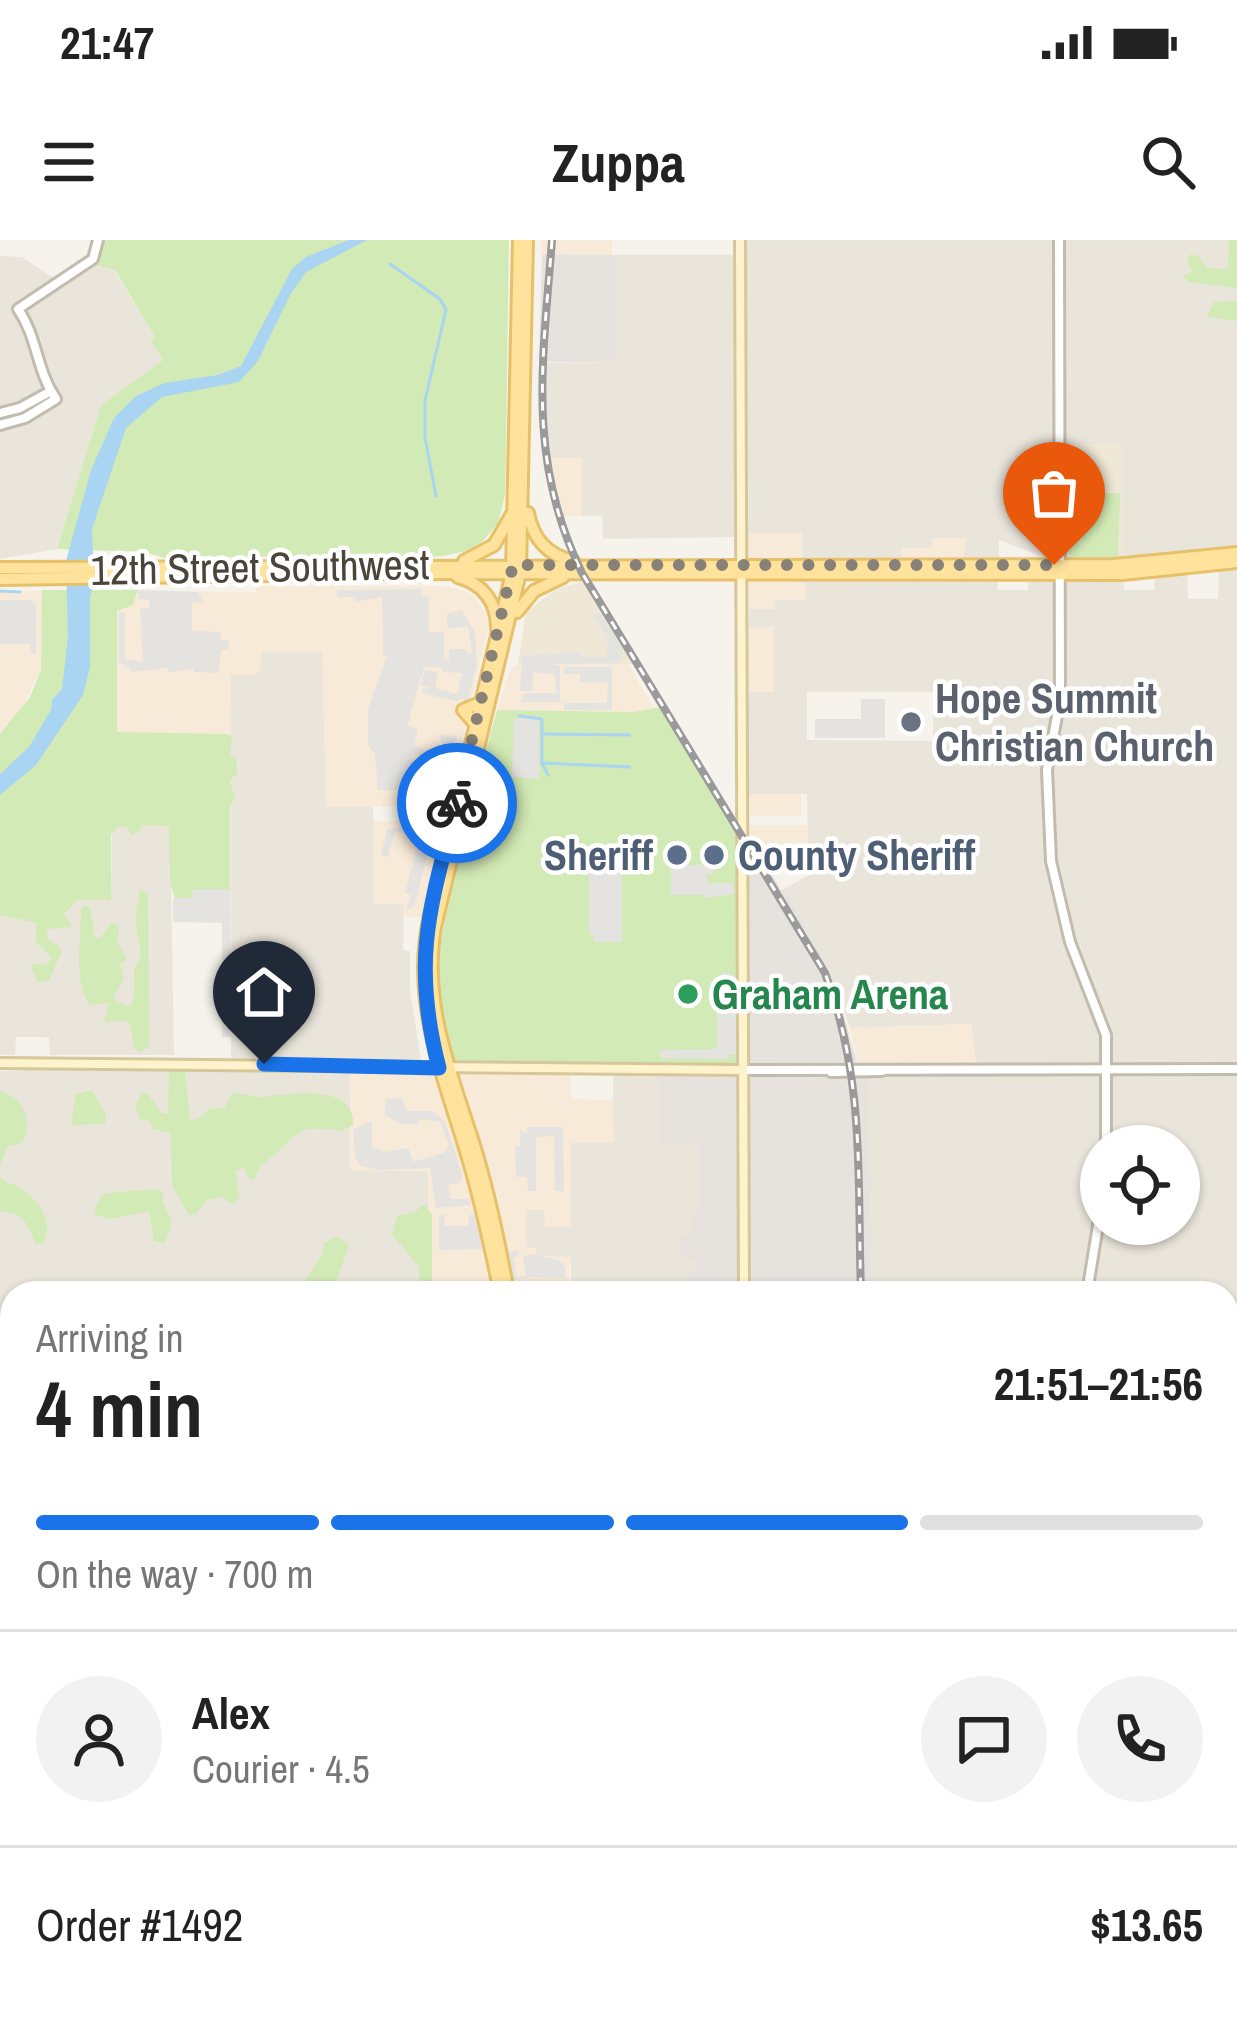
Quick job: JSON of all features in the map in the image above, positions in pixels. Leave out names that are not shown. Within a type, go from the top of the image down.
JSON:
[{"type":"main road","points":[[516,569],[523,240]]},
{"type":"main road","points":[[444,1068],[435,1020],[431,951],[488,713],[516,569],[524,486],[523,240]]},
{"type":"main road","points":[[740,240],[744,1281]]},
{"type":"main road","points":[[430,569],[476,557],[498,541],[512,515],[516,469]]},
{"type":"main road","points":[[524,486],[529,521],[540,543],[561,558],[600,565]]},
{"type":"main road","points":[[516,569],[580,573],[1060,569],[1237,553]]},
{"type":"main road","points":[[516,569],[600,565],[898,575],[968,564],[1170,572],[1237,562]]},
{"type":"main road","name":"12th Street Southwest","points":[[0,568],[50,574]]},
{"type":"main road","points":[[430,569],[464,578],[483,590],[496,611],[501,645]]},
{"type":"main road","name":"12th Street Southwest","points":[[0,579],[50,574],[516,569]]},
{"type":"main road","points":[[502,1281],[481,1172],[424,1004],[424,945],[476,727],[464,710],[483,699],[501,645],[529,596],[551,581],[580,573]]},
{"type":"main road","points":[[481,741],[497,730],[488,713]]},
{"type":"main road","points":[[0,1063],[743,1070]]},
{"type":"street","points":[[53,395],[38,366],[35,337],[18,309],[95,255],[98,240]]},
{"type":"street","points":[[1059,240],[1060,709],[1047,770],[1051,861],[1070,942],[1104,1028],[1107,1125]]},
{"type":"street","points":[[0,413],[53,395]]},
{"type":"street","points":[[0,424],[26,418],[53,395]]},
{"type":"street","points":[[743,1070],[1237,1069]]},
{"type":"street","points":[[1089,1281],[1095,1245]]},
{"type":"shaded area","points":[[541,240],[612,240],[612,255],[542,254]]},
{"type":"shaded area","points":[[743,240],[1229,240],[1229,285],[1237,286],[1237,548],[1162,559],[1056,562],[999,540],[999,562],[964,562],[964,539],[933,538],[932,548],[902,561],[803,562],[802,533],[745,533]]},
{"type":"shaded area","points":[[542,254],[616,255],[617,362],[539,362]]},
{"type":"shaded area","points":[[616,255],[739,255],[739,537],[603,539],[602,516],[582,516],[582,459],[546,458],[544,363],[617,362]]},
{"type":"shaded area","points":[[0,256],[22,257],[54,278],[84,261],[114,270],[156,338],[152,341],[163,360],[101,405],[57,549],[0,559]]},
{"type":"shaded area","points":[[1067,444],[1123,444],[1123,557],[1067,557]]},
{"type":"shaded area","points":[[546,458],[582,458],[582,516],[560,516]]},
{"type":"shaded area","points":[[745,533],[802,533],[803,562],[745,562]]},
{"type":"shaded area","points":[[932,538],[965,538],[964,562],[902,561],[901,548],[932,548]]},
{"type":"shaded area","points":[[1237,568],[1237,1062],[976,1064],[971,1024],[850,1028],[833,977],[785,888],[817,871],[808,843],[807,794],[747,794],[749,692],[774,691],[774,628],[749,627],[749,609],[773,609],[774,600],[805,600],[806,580],[997,580],[998,590],[1028,590],[1028,580],[1123,579],[1124,590],[1154,590],[1155,578],[1187,575],[1188,599],[1218,599],[1219,569]],"holes":[[[807,692],[933,692],[933,741],[807,740]]]},
{"type":"shaded area","points":[[748,580],[806,580],[806,600],[775,600],[774,609],[749,609]]},
{"type":"shaded area","points":[[584,582],[636,664],[518,665],[526,612],[558,588]]},
{"type":"shaded area","points":[[256,586],[446,586],[477,600],[487,615],[488,631],[446,806],[326,807],[322,653],[262,653],[260,670],[254,675],[231,675],[230,735],[117,734],[117,610],[133,605],[138,591],[256,592]]},
{"type":"shaded area","points":[[421,589],[421,596],[429,597],[429,632],[444,633],[444,660],[449,660],[449,649],[472,653],[468,626],[447,626],[447,614],[461,610],[475,632],[477,665],[467,703],[422,693],[430,688],[421,685],[425,669],[438,673],[435,688],[457,694],[462,673],[424,667],[407,726],[418,729],[414,746],[433,752],[436,745],[442,745],[439,735],[457,736],[450,761],[412,754],[417,790],[378,790],[375,754],[368,745],[368,709],[387,656],[383,655],[382,597],[355,602],[355,597],[337,597],[337,590]]},
{"type":"shaded area","points":[[138,590],[198,592],[203,602],[192,603],[192,631],[221,632],[221,640],[229,641],[228,649],[221,650],[218,673],[168,672],[167,668],[133,672],[119,664],[119,612],[125,612],[125,659],[143,662],[140,609],[149,608],[150,600],[139,599]]},
{"type":"shaded area","points":[[0,591],[42,591],[41,670],[17,717],[0,734]]},
{"type":"shaded area","points":[[0,600],[36,604],[36,654],[30,654],[30,644],[0,644]]},
{"type":"shaded area","points":[[593,614],[601,614],[623,650],[619,663],[552,664],[560,666],[560,702],[522,702],[527,693],[557,693],[557,674],[533,673],[533,691],[520,691],[522,656],[580,652],[581,657],[606,657],[608,641]]},
{"type":"shaded area","points":[[749,627],[774,627],[774,692],[749,692]]},
{"type":"shaded area","points":[[261,653],[323,653],[326,806],[373,807],[374,903],[404,904],[403,950],[410,951],[410,990],[421,1061],[231,1058],[230,675],[254,675],[260,669]]},
{"type":"shaded area","points":[[628,664],[654,708],[634,712],[497,710],[511,668],[518,665]]},
{"type":"shaded area","points":[[564,667],[612,667],[612,710],[564,710],[564,703],[607,703],[608,683],[580,682],[580,674],[564,674]]},
{"type":"shaded area","points":[[861,699],[885,699],[885,738],[815,738],[815,719],[861,719]]},
{"type":"shaded area","points":[[514,718],[539,718],[539,779],[512,777]]},
{"type":"shaded area","points":[[747,794],[801,794],[801,816],[748,816]]},
{"type":"shaded area","points":[[373,821],[449,821],[424,917],[404,917],[403,904],[374,904]]},
{"type":"shaded area","points":[[403,824],[416,830],[430,828],[433,833],[415,905],[406,911],[411,895],[405,893],[422,842],[395,831],[388,857],[381,855],[387,829]]},
{"type":"shaded area","points":[[112,825],[170,825],[174,1055],[50,1055],[49,1038],[16,1037],[15,1055],[0,1055],[0,899],[111,900]]},
{"type":"shaded area","points":[[747,825],[807,825],[810,853],[803,859],[763,859]]},
{"type":"shaded area","points":[[747,832],[781,890],[785,888],[833,977],[859,1069],[868,1069],[872,1281],[688,1281],[688,1270],[699,1269],[699,1259],[679,1258],[679,1237],[693,1236],[693,1210],[699,1210],[699,1144],[659,1143],[659,1075],[747,1075]]},
{"type":"shaded area","points":[[611,851],[611,865],[622,865],[622,942],[594,942],[594,935],[589,934],[589,853]]},
{"type":"shaded area","points":[[671,865],[714,865],[707,883],[733,883],[734,894],[671,895]]},
{"type":"shaded area","points":[[193,889],[230,889],[231,1037],[222,1037],[222,923],[173,922],[173,898],[192,898]]},
{"type":"shaded area","points":[[724,972],[736,976],[737,1055],[727,1059],[660,1058],[660,1050],[717,1049],[717,976]]},
{"type":"shaded area","points":[[971,1024],[976,1064],[858,1063],[850,1028]]},
{"type":"shaded area","points":[[93,1067],[350,1072],[350,1170],[428,1171],[429,1281],[0,1281],[0,1071]]},
{"type":"shaded area","points":[[350,1072],[431,1073],[437,1077],[465,1158],[492,1281],[429,1281],[428,1171],[350,1170]]},
{"type":"shaded area","points":[[456,1073],[570,1074],[571,1099],[613,1100],[614,1142],[571,1143],[571,1227],[545,1227],[544,1210],[526,1210],[526,1247],[536,1248],[537,1256],[571,1257],[569,1281],[510,1281]]},
{"type":"shaded area","points":[[1237,1074],[1237,1281],[872,1281],[868,1075]]},
{"type":"shaded area","points":[[613,1075],[659,1075],[659,1142],[699,1143],[699,1210],[693,1211],[693,1237],[680,1237],[699,1258],[699,1270],[688,1270],[688,1281],[571,1281],[571,1257],[536,1256],[526,1247],[526,1210],[544,1210],[570,1142],[613,1142]]},
{"type":"shaded area","points":[[386,1098],[402,1099],[407,1111],[432,1111],[445,1121],[463,1178],[458,1184],[448,1184],[451,1199],[469,1199],[471,1205],[436,1208],[430,1168],[361,1166],[355,1157],[353,1129],[372,1121],[372,1147],[386,1152],[408,1148],[414,1162],[443,1153],[449,1146],[440,1122],[420,1119],[418,1124],[401,1124],[385,1115]]},
{"type":"shaded area","points":[[527,1127],[563,1127],[564,1191],[555,1191],[554,1136],[536,1137],[536,1191],[528,1191],[527,1177],[516,1177],[515,1147],[520,1146],[520,1130],[527,1134]]},
{"type":"shaded area","points":[[477,1214],[484,1249],[439,1250],[439,1215],[444,1215],[445,1226],[468,1226],[469,1215]]},
{"type":"shaded area","points":[[518,1250],[513,1258],[517,1278],[526,1276],[523,1256],[532,1254],[559,1260],[565,1278],[510,1281],[505,1254]]},
{"type":"green space","points":[[101,240],[509,240],[505,495],[498,523],[483,541],[466,551],[386,560],[352,556],[164,558],[146,552],[57,549],[101,405],[163,360],[151,341],[155,337],[115,270],[92,264],[100,253]]},
{"type":"green space","points":[[1229,240],[1237,240],[1237,288],[1183,277],[1192,271],[1187,260],[1190,254],[1207,268],[1228,269]]},
{"type":"green space","points":[[1237,301],[1237,321],[1207,317],[1214,302]]},
{"type":"green space","points":[[1083,488],[1090,493],[1120,493],[1118,557],[1072,557],[1067,552],[1070,531],[1091,527],[1091,504],[1083,502]]},
{"type":"green space","points":[[42,590],[138,590],[133,605],[117,611],[117,732],[232,736],[230,753],[236,759],[237,773],[230,781],[235,798],[230,807],[230,889],[194,889],[193,898],[175,898],[170,884],[169,826],[141,825],[132,835],[127,827],[118,827],[111,834],[111,900],[77,900],[64,914],[72,927],[47,929],[48,939],[61,953],[49,980],[37,982],[31,964],[45,965],[52,958],[35,941],[37,923],[0,915],[0,734],[30,697],[41,670]]},
{"type":"green space","points":[[660,707],[741,836],[740,1065],[454,1063],[442,1024],[436,963],[497,710],[634,712]]},
{"type":"green space","points":[[140,888],[148,896],[149,1047],[139,1052],[129,1021],[104,1022],[109,1003],[90,1005],[81,985],[79,960],[85,905],[90,907],[95,938],[111,923],[119,926],[117,942],[127,960],[120,965],[124,978],[114,996],[130,1007],[135,996],[134,970],[141,956],[135,920]]},
{"type":"green space","points":[[181,1068],[190,1119],[224,1108],[233,1093],[258,1097],[303,1093],[344,1102],[353,1125],[342,1131],[302,1131],[261,1165],[254,1180],[244,1167],[236,1171],[239,1196],[234,1205],[223,1197],[208,1199],[195,1215],[189,1215],[172,1186],[171,1133],[140,1120],[135,1106],[142,1093],[147,1093],[168,1114],[169,1070]]},
{"type":"green space","points":[[91,1090],[106,1114],[105,1124],[71,1125],[76,1094]]},
{"type":"green space","points":[[0,1091],[20,1105],[27,1127],[22,1143],[8,1146],[0,1165]]},
{"type":"green space","points":[[0,1176],[25,1191],[41,1209],[47,1222],[43,1244],[36,1244],[20,1217],[0,1211]]},
{"type":"green space","points":[[157,1189],[163,1193],[172,1221],[165,1243],[154,1241],[149,1211],[110,1219],[94,1210],[107,1193]]},
{"type":"green space","points":[[426,1206],[432,1215],[432,1281],[419,1281],[419,1267],[392,1234],[397,1216]]},
{"type":"green space","points":[[337,1237],[349,1245],[336,1281],[305,1281],[320,1258],[324,1243]]},
{"type":"water","points":[[349,240],[367,240],[306,272],[258,361],[239,382],[162,397],[126,428],[92,529],[90,667],[83,695],[36,765],[0,795],[0,774],[29,747],[62,689],[68,637],[66,561],[91,470],[114,418],[136,396],[164,383],[218,375],[241,366],[292,269],[306,257]]},
{"type":"waterway","points":[[390,264],[440,299],[446,310],[425,400],[425,438],[436,496]]},
{"type":"waterway","points":[[0,591],[20,592]]},
{"type":"waterway","points":[[519,716],[542,719],[542,763],[548,775]]},
{"type":"waterway","points":[[542,734],[630,735]]},
{"type":"waterway","points":[[542,763],[630,767]]},
{"type":"railway","points":[[552,240],[543,409],[552,490],[564,531],[582,573],[825,973],[853,1092],[861,1281]]},
{"type":"way so far","points":[[457,803],[513,565],[1054,565]]},
{"type":"place","name":"Hope Summit Christian Church","points":[[911,722]]},
{"type":"place","name":"Sheriff","points":[[677,855]]},
{"type":"place","name":"County Sheriff","points":[[714,855]]},
{"type":"place","name":"Graham Arena","points":[[688,994]]},
{"type":"route","points":[[264,1064],[439,1068],[427,1021],[422,966],[457,803]]}]
